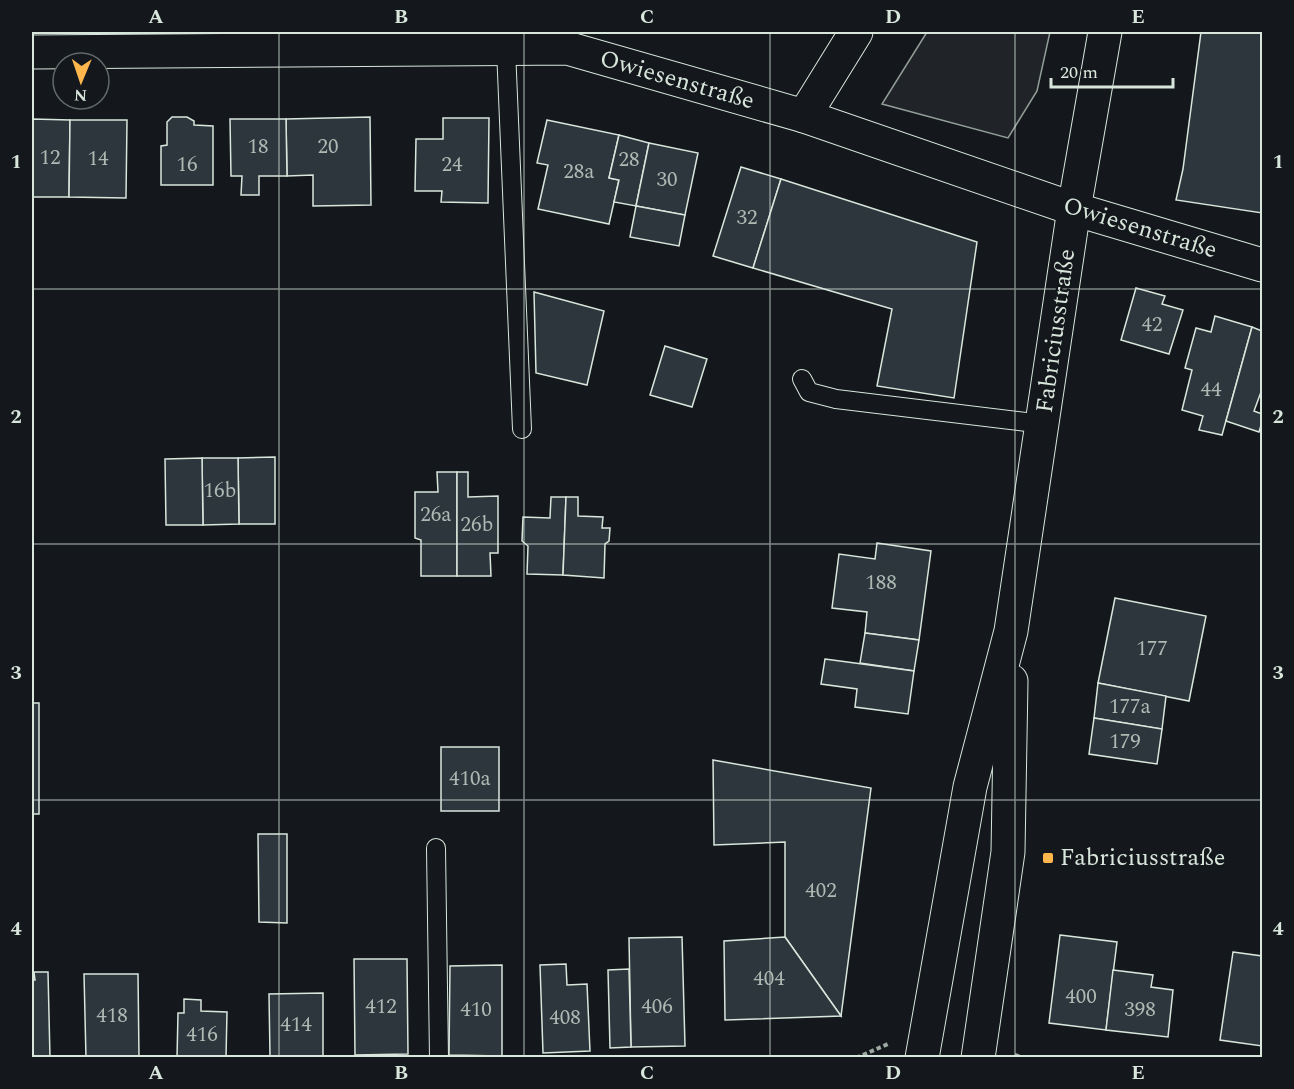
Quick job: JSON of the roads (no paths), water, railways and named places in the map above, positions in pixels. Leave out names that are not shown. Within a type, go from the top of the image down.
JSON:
[{"type":"street","points":[[804,116],[855,32]]},
{"type":"street","name":"Fabriciusstraße","points":[[922,1058],[970,787],[1011,631],[1074,209],[1105,32]]},
{"type":"street","name":"Owiesenstraße","points":[[32,51],[567,48],[804,116],[1074,209],[1263,265]]},
{"type":"street","name":"Fabriciusstraße","points":[[978,1058],[1008,852],[1011,631]]},
{"type":"lane","points":[[506,49],[522,429]]},
{"type":"lane","points":[[802,379],[809,392],[836,399],[1042,424]]},
{"type":"lane","points":[[436,848],[439,1058]]},
{"type":"place","name":"Fabriciusstraße","points":[[1048,858]]}]
